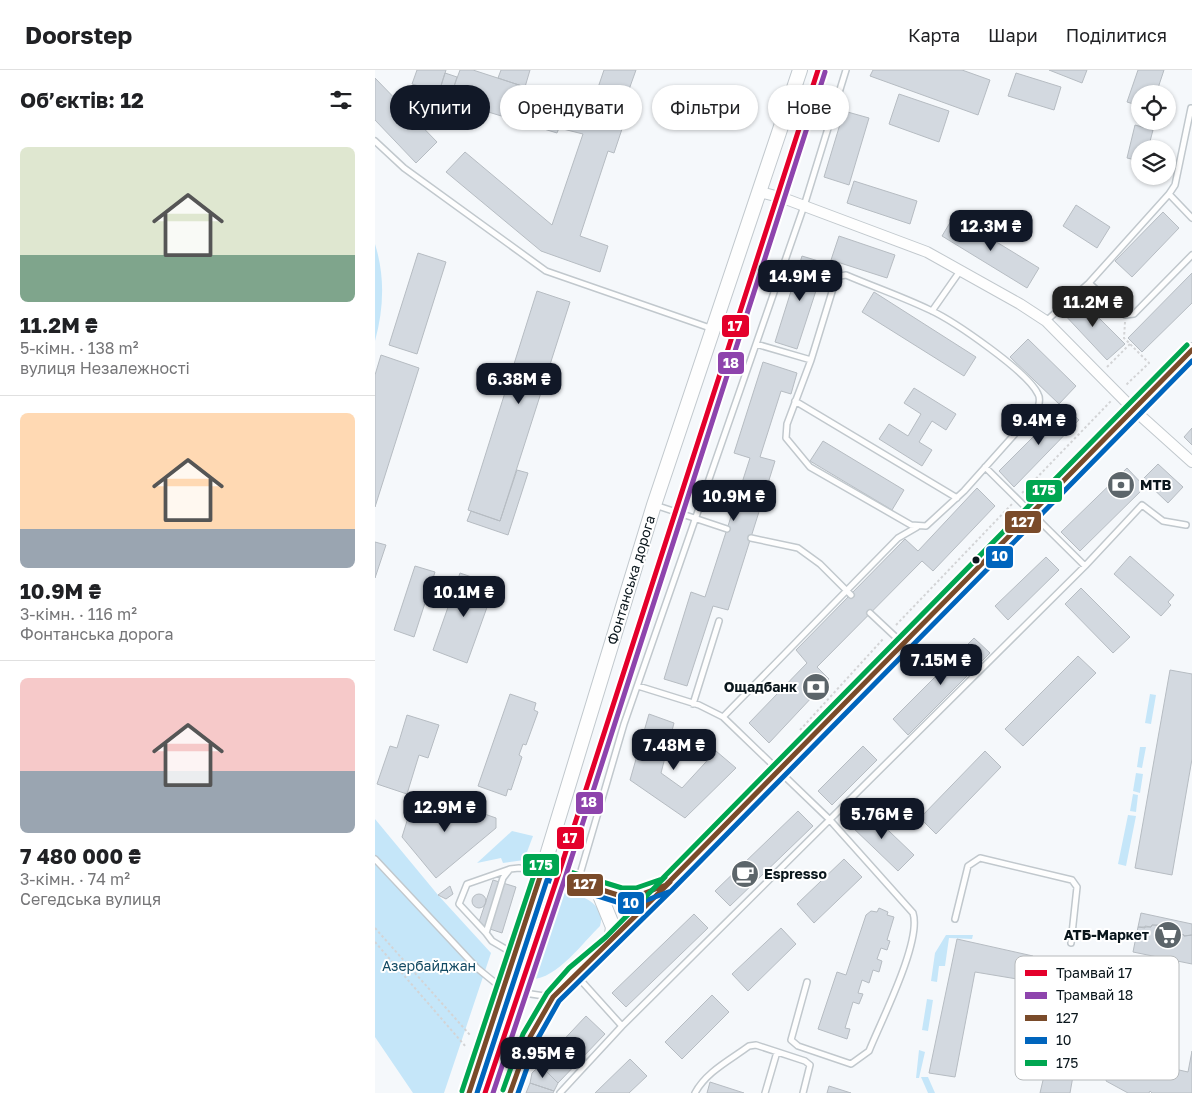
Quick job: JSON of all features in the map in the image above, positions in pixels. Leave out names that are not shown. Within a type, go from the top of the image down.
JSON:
[{"type":"main road","name":"Фонтанська дорога","points":[[469,1093],[542,871],[654,505],[800,70]]},
{"type":"main road","points":[[510,1093],[530,1037],[553,997],[575,974],[611,942],[1192,350]]},
{"type":"main road","points":[[542,871],[621,896],[637,896],[666,885]]},
{"type":"main road","points":[[597,888],[613,927],[611,942]]},
{"type":"street","points":[[760,192],[927,252],[1020,304],[1046,322],[1133,409],[1192,462]]},
{"type":"lane","points":[[578,882],[637,686],[803,206],[846,70]]},
{"type":"lane","points":[[1046,322],[1089,283],[1169,194],[1175,185],[1191,108]]},
{"type":"lane","points":[[375,141],[404,168],[546,271],[714,330]]},
{"type":"lane","points":[[1169,194],[1192,218]]},
{"type":"lane","points":[[1089,283],[1125,315],[1134,314],[1192,255]]},
{"type":"lane","points":[[932,311],[961,271]]},
{"type":"lane","points":[[723,717],[898,538],[917,527],[927,526],[957,498],[1038,408],[1040,400],[1037,392],[1009,364],[982,342],[932,311],[846,275],[840,276],[835,282],[811,360],[787,424],[786,438],[810,467],[917,527]]},
{"type":"lane","points":[[756,344],[811,360]]},
{"type":"lane","points":[[795,402],[957,498]]},
{"type":"lane","points":[[985,468],[1085,566]]},
{"type":"lane","points":[[654,505],[727,530]]},
{"type":"lane","points":[[560,1093],[622,1026],[1085,566],[1142,505],[1163,521],[1186,526]]},
{"type":"lane","points":[[751,538],[798,548],[820,564],[851,595]]},
{"type":"lane","points":[[870,614],[903,643]]},
{"type":"lane","points":[[693,704],[719,621]]},
{"type":"lane","points":[[637,686],[693,704],[723,717],[829,819],[913,913],[916,922],[912,945],[869,1051],[851,1064],[798,1046],[791,1040],[807,982]]},
{"type":"lane","points":[[955,919],[968,866],[980,858],[1072,880],[1077,887],[1071,943]]},
{"type":"lane","points":[[375,859],[477,968],[504,990],[553,997]]},
{"type":"lane","points":[[515,955],[492,941],[459,904],[467,884],[510,869],[519,868],[542,871]]},
{"type":"lane","points":[[486,933],[503,878],[510,869]]},
{"type":"lane","points":[[575,974],[622,1026]]},
{"type":"lane","points":[[695,1093],[701,1082],[709,1074],[749,1046],[756,1045],[805,1061],[810,1065],[803,1093]]},
{"type":"lane","points":[[765,1093],[777,1052]]},
{"type":"path","points":[[797,733],[890,631],[1149,363],[1124,338],[1125,315]]},
{"type":"path","points":[[1106,368],[1130,344]]},
{"type":"path","points":[[375,928],[470,1035]]},
{"type":"path","points":[[375,942],[467,1047]]},
{"type":"green space","points":[[375,244],[382,280],[382,304],[375,341]]},
{"type":"green space","points":[[1150,694],[1156,695],[1151,724],[1145,723]]},
{"type":"green space","points":[[1140,747],[1146,747],[1142,768],[1137,767]]},
{"type":"green space","points":[[1136,773],[1143,774],[1140,793],[1133,791]]},
{"type":"green space","points":[[1133,794],[1138,795],[1136,812],[1130,811]]},
{"type":"green space","points":[[1128,815],[1136,816],[1126,866],[1118,864]]},
{"type":"green space","name":"Азербайджан","points":[[375,819],[438,895],[491,953],[444,1093],[413,1093],[375,1037]]},
{"type":"green space","points":[[512,831],[533,836],[524,860],[503,863],[501,858],[477,863]]},
{"type":"green space","points":[[561,892],[583,897],[595,905],[601,918],[600,926],[574,954],[552,972],[530,979],[519,976],[517,969],[522,947],[535,912],[550,895]]},
{"type":"green space","points":[[946,935],[973,935],[972,939],[949,938],[945,966],[939,966],[937,982],[931,981],[935,953]]},
{"type":"green space","points":[[927,999],[933,1000],[928,1031],[922,1030]]},
{"type":"green space","points":[[919,1050],[925,1052],[919,1078],[916,1078]]},
{"type":"green space","points":[[921,1077],[928,1077],[935,1093],[928,1093]]},
{"type":"building","points":[[417,70],[446,70],[441,85],[412,84]]},
{"type":"building","points":[[460,70],[473,70],[519,85],[500,85],[500,116],[490,113],[490,85],[454,85]]},
{"type":"building","points":[[501,70],[530,70],[526,85],[519,85],[498,78]]},
{"type":"building","points":[[604,70],[636,70],[631,85],[599,85]]},
{"type":"building","points":[[873,70],[962,70],[990,80],[978,115],[870,76]]},
{"type":"building","points":[[1049,70],[1087,70],[1082,83]]},
{"type":"building","points":[[1138,70],[1164,70],[1159,85],[1133,85]]},
{"type":"building","points":[[445,73],[457,77],[454,85],[441,85]]},
{"type":"building","points":[[1016,73],[1061,87],[1054,110],[1008,96]]},
{"type":"building","points":[[375,78],[390,93],[390,130],[425,130],[437,142],[416,163],[375,120]]},
{"type":"building","points":[[1131,90],[1131,103],[1127,102]]},
{"type":"building","points":[[899,94],[949,111],[939,142],[889,124]]},
{"type":"building","points":[[849,112],[869,118],[849,185],[824,177],[838,130],[849,130]]},
{"type":"building","points":[[547,130],[558,130],[557,133]]},
{"type":"building","points":[[567,130],[622,130],[614,153],[608,151],[580,236],[608,246],[600,272],[541,251],[446,172],[465,152],[552,225],[583,134]]},
{"type":"building","points":[[1134,130],[1153,130],[1150,140],[1131,140]]},
{"type":"building","points":[[1131,142],[1131,159],[1127,158]]},
{"type":"building","points":[[854,181],[917,201],[910,224],[847,203]]},
{"type":"building","points":[[1076,205],[1110,227],[1097,248],[1063,226]]},
{"type":"building","points":[[1163,212],[1179,228],[1132,277],[1115,261]]},
{"type":"building","points":[[954,216],[1039,268],[1027,288],[942,236]]},
{"type":"building","points":[[839,236],[895,255],[887,278],[831,260]]},
{"type":"building","points":[[418,253],[446,262],[417,354],[389,345]]},
{"type":"building","points":[[802,256],[825,263],[797,349],[775,342]]},
{"type":"building","points":[[1192,273],[1192,303],[1142,352],[1128,338]]},
{"type":"building","points":[[537,291],[570,302],[500,521],[468,510]]},
{"type":"building","points":[[874,292],[976,357],[964,376],[862,312]]},
{"type":"building","points":[[1077,296],[1125,344],[1107,360],[1062,312]]},
{"type":"building","points":[[1028,339],[1076,386],[1059,404],[1010,357]]},
{"type":"building","points":[[381,355],[419,368],[375,507],[375,375]]},
{"type":"building","points":[[763,362],[797,373],[791,394],[781,391],[760,457],[775,461],[728,610],[713,606],[687,686],[664,679],[691,592],[705,597],[750,458],[734,453]]},
{"type":"building","points":[[914,388],[956,414],[946,430],[932,421],[919,442],[932,450],[922,466],[879,439],[889,424],[908,436],[921,414],[904,403]]},
{"type":"building","points":[[1064,406],[1079,420],[1014,487],[999,471]]},
{"type":"building","points":[[1192,428],[1192,445],[1184,437]]},
{"type":"building","points":[[823,441],[904,490],[892,510],[810,461]]},
{"type":"building","points":[[1158,464],[1183,487],[1168,503],[1143,479]]},
{"type":"building","points":[[1127,468],[1145,487],[1080,551],[1061,532]]},
{"type":"building","points":[[517,470],[528,473],[508,535],[467,521],[471,511],[500,521]]},
{"type":"building","points":[[977,488],[995,506],[933,571],[922,561],[817,667],[829,679],[769,743],[749,723],[807,663],[796,650],[905,539],[918,551]]},
{"type":"building","points":[[375,542],[386,545],[375,578]]},
{"type":"building","points":[[1130,556],[1174,595],[1168,602],[1171,605],[1161,616],[1114,574]]},
{"type":"building","points":[[1046,557],[1059,570],[1008,620],[995,606]]},
{"type":"building","points":[[415,566],[435,572],[414,637],[394,630]]},
{"type":"building","points":[[460,573],[495,585],[467,663],[433,650]]},
{"type":"building","points":[[1081,588],[1130,637],[1113,653],[1065,604]]},
{"type":"building","points":[[974,638],[990,653],[908,735],[893,719]]},
{"type":"building","points":[[1078,656],[1096,673],[1023,746],[1005,729]]},
{"type":"building","points":[[1170,670],[1192,674],[1192,759],[1172,875],[1135,868]]},
{"type":"building","points":[[510,694],[536,703],[534,710],[538,712],[526,745],[523,744],[519,755],[522,757],[511,790],[508,789],[506,796],[478,786]]},
{"type":"building","points":[[649,714],[674,723],[661,773],[682,788],[716,751],[736,768],[685,818],[630,780]]},
{"type":"building","points":[[407,715],[439,725],[428,758],[419,755],[407,794],[377,784],[390,746],[397,748]]},
{"type":"building","points":[[863,746],[877,760],[832,805],[818,791]]},
{"type":"building","points":[[985,751],[1001,767],[936,834],[920,818]]},
{"type":"building","points":[[433,796],[496,818],[496,828],[436,878],[402,837],[411,808],[427,814]]},
{"type":"building","points":[[866,809],[914,855],[898,871],[850,825]]},
{"type":"building","points":[[798,811],[813,826],[730,906],[715,891]]},
{"type":"building","points":[[844,859],[862,877],[814,923],[797,904]]},
{"type":"building","points":[[493,880],[516,887],[502,933],[478,925]]},
{"type":"building","points":[[450,886],[453,894],[446,899],[438,895]]},
{"type":"building","points":[[476,894],[482,894],[486,901],[482,908],[476,908],[472,904],[472,898]]},
{"type":"building","points":[[879,908],[888,912],[887,915],[894,917],[887,940],[890,941],[887,950],[881,948],[877,959],[882,961],[879,972],[873,970],[869,983],[862,980],[858,993],[863,994],[859,1004],[853,1002],[845,1028],[850,1029],[847,1039],[818,1029],[837,972],[846,975],[866,915],[871,911],[877,912]]},
{"type":"building","points":[[1141,913],[1192,924],[1192,935],[1184,936],[1165,925],[1145,926],[1145,928],[1138,927]]},
{"type":"building","points":[[694,914],[708,928],[626,1007],[612,993]]},
{"type":"building","points":[[1152,925],[1167,926],[1184,936],[1192,935],[1192,964],[1179,961],[1179,956],[1153,956],[1133,952],[1138,927],[1151,927]]},
{"type":"building","points":[[781,928],[796,944],[748,991],[732,974]]},
{"type":"building","points":[[957,939],[1033,956],[1015,956],[1015,979],[975,972],[955,1077],[929,1073]]},
{"type":"building","points":[[712,995],[729,1012],[682,1059],[665,1042]]},
{"type":"building","points":[[586,1016],[605,1034],[558,1083],[540,1065]]},
{"type":"building","points":[[1192,1051],[1192,1093],[1152,1093],[1150,1091],[1149,1093],[1128,1093],[1106,1081],[1179,1080],[1179,1070],[1188,1072]]},
{"type":"building","points":[[630,1059],[647,1076],[629,1093],[595,1093]]},
{"type":"building","points":[[540,1065],[558,1083],[554,1091],[530,1083],[532,1073]]},
{"type":"building","points":[[1043,1080],[1072,1080],[1070,1093],[1040,1093]]},
{"type":"building","points":[[710,1082],[744,1093],[707,1093]]},
{"type":"building","points":[[530,1083],[554,1091],[553,1093],[526,1093]]},
{"type":"building","points":[[829,1086],[851,1093],[827,1093]]},
{"type":"tram line","name":"17","points":[[485,1093],[558,876],[818,70]]},
{"type":"tram line","name":"18","points":[[493,1093],[565,878],[825,72]]},
{"type":"transit line","name":"175","points":[[462,1091],[537,866],[544,864],[622,888],[636,888],[662,879],[1187,345]]},
{"type":"transit line","name":"127","points":[[469,1093],[542,871],[621,896],[637,896],[666,885],[1192,350]]},
{"type":"transit line","name":"10","points":[[477,1093],[547,880],[620,903],[639,903],[671,891],[1192,361]]},
{"type":"transit line","name":"175","points":[[503,1090],[523,1034],[547,993],[569,968],[606,937],[665,877]]},
{"type":"transit line","name":"127","points":[[510,1093],[530,1037],[553,997],[670,882]]},
{"type":"transit line","name":"10","points":[[518,1093],[537,1040],[559,1001],[675,887]]},
{"type":"place","name":"МТВ","points":[[1121,485]]},
{"type":"place","name":"Ощадбанк","points":[[816,687]]},
{"type":"place","name":"Espresso","points":[[745,874]]},
{"type":"place","name":"АТБ-Маркет","points":[[1168,935]]}]
